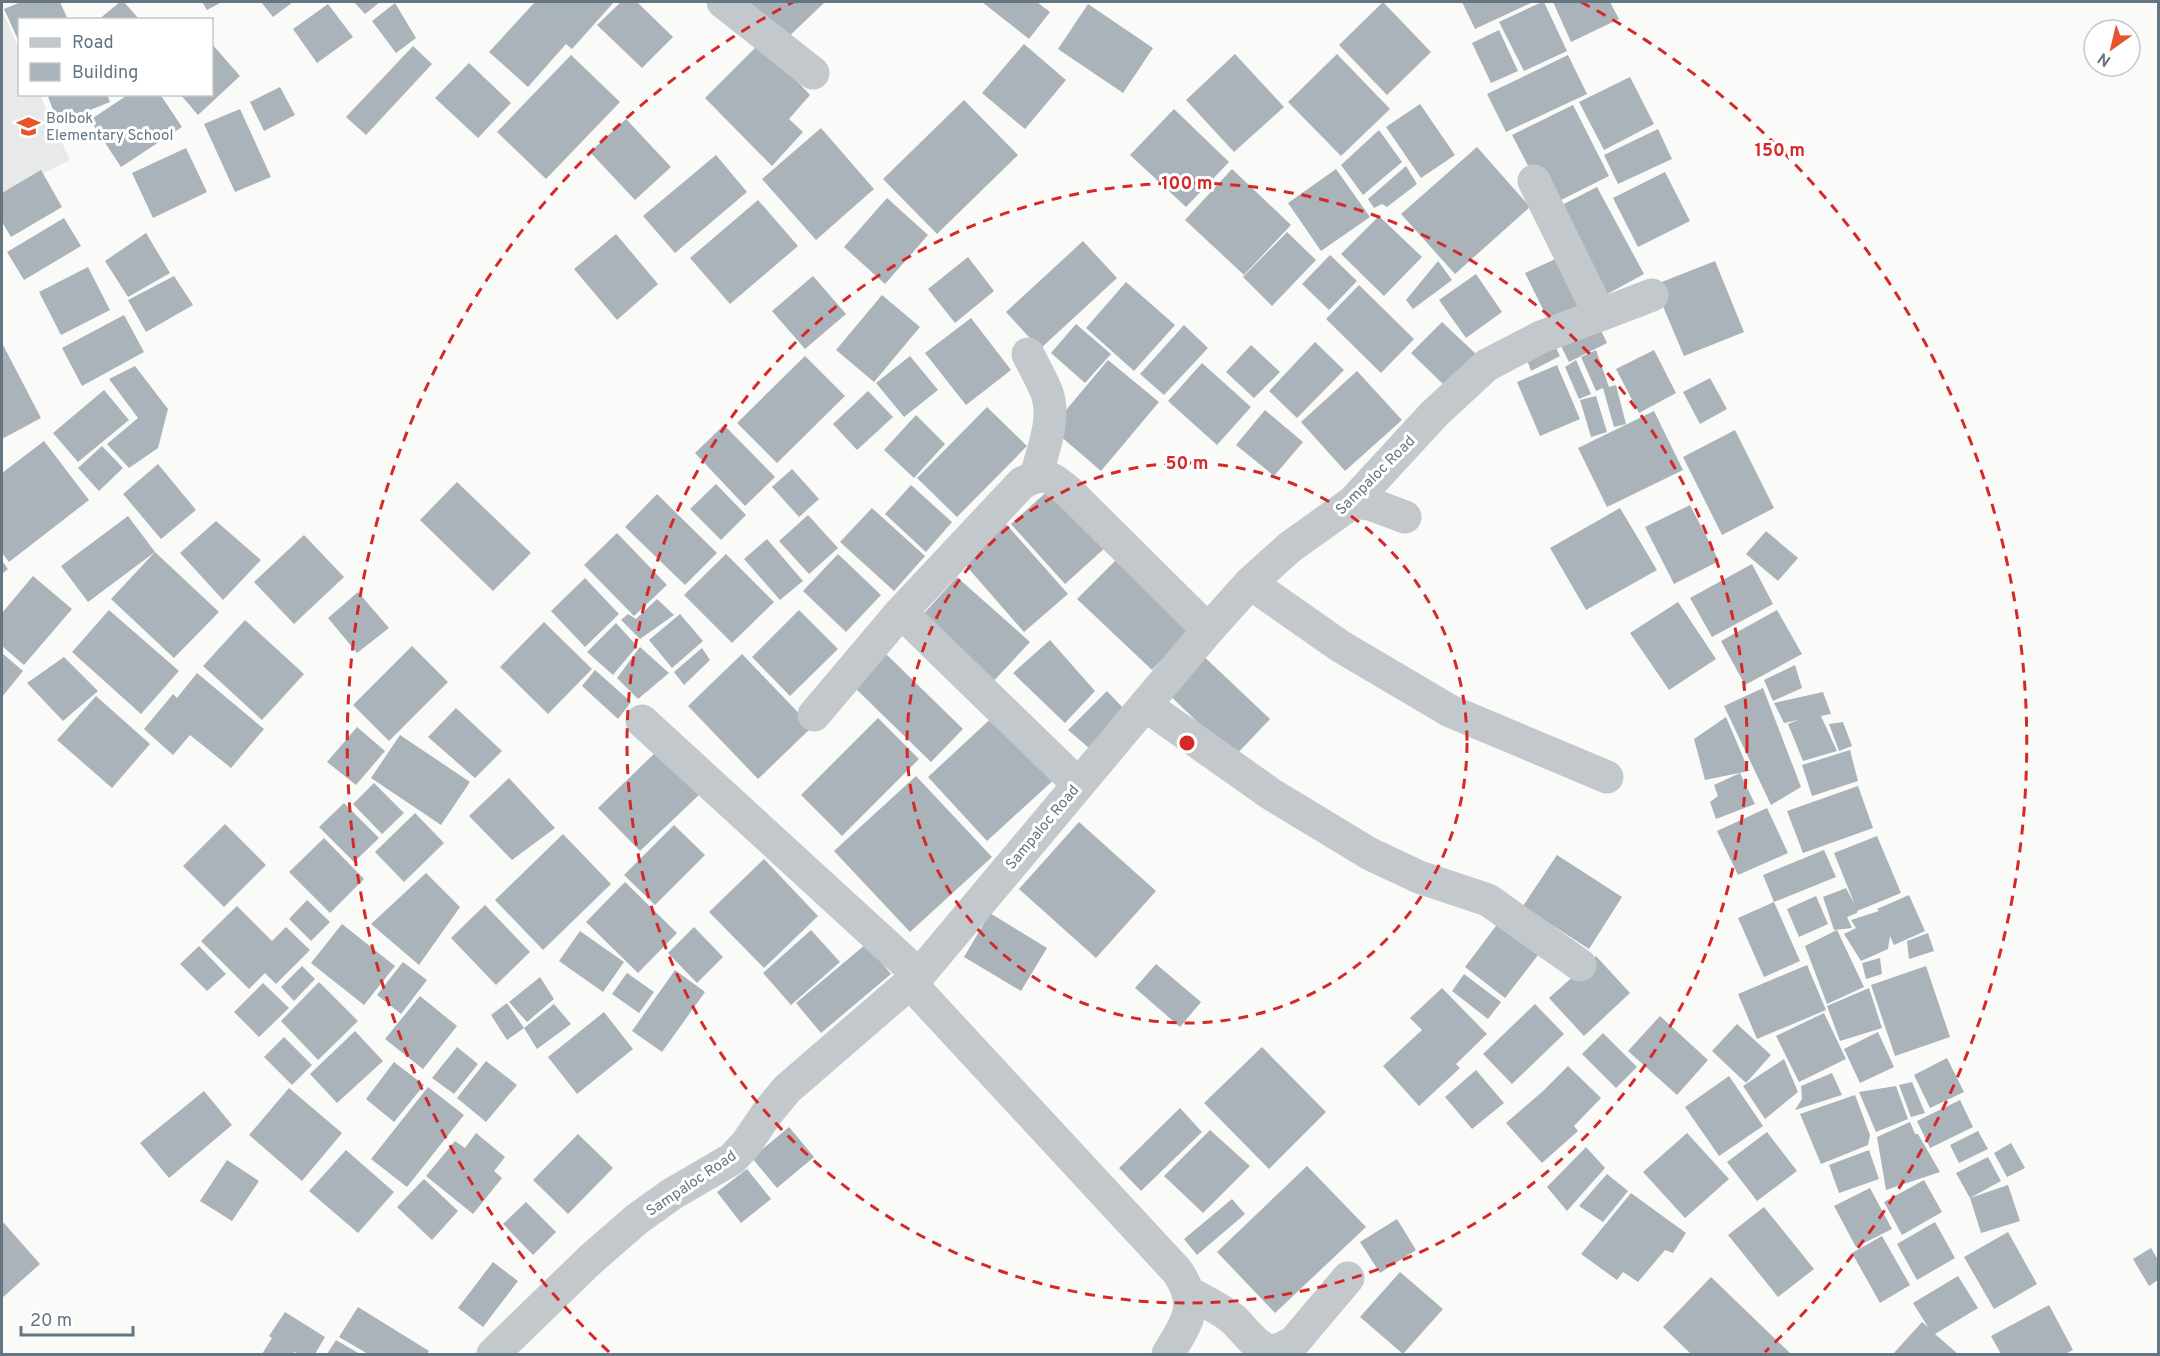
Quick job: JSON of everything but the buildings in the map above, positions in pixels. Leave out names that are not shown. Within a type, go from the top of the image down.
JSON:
[{"type":"street","points":[[723,2],[813,73]]},
{"type":"street","points":[[1534,181],[1600,315]]},
{"type":"street","name":"Sampaloc Road","points":[[493,1354],[590,1260],[637,1219],[672,1194],[732,1159],[787,1089],[914,979],[1250,583],[1290,547],[1353,501],[1434,414],[1487,365],[1541,337],[1652,295]]},
{"type":"street","points":[[1028,354],[1047,394],[1050,415],[1036,476]]},
{"type":"street","points":[[814,715],[901,612],[1023,483],[1036,476],[1050,477],[1070,492],[1208,630]]},
{"type":"street","points":[[1353,501],[1370,504],[1405,517]]},
{"type":"street","points":[[1250,583],[1340,646],[1450,711],[1607,777]]},
{"type":"street","points":[[901,612],[1078,784]]},
{"type":"street","points":[[1145,705],[1271,794],[1370,854],[1419,877],[1488,900],[1580,965]]},
{"type":"street","points":[[642,721],[914,979],[1177,1271],[1189,1293],[1191,1305],[1184,1327],[1168,1354]]},
{"type":"street","points":[[1189,1293],[1215,1305],[1235,1321],[1259,1346],[1270,1351],[1282,1349],[1294,1342],[1348,1278]]},
{"type":"shaded area","name":"Bolbok Elementary School","points":[[2,10],[18,47],[18,96],[40,96],[70,160],[2,194]]},
{"type":"place","name":"Bolbok Elementary School","points":[[28,127]]}]
